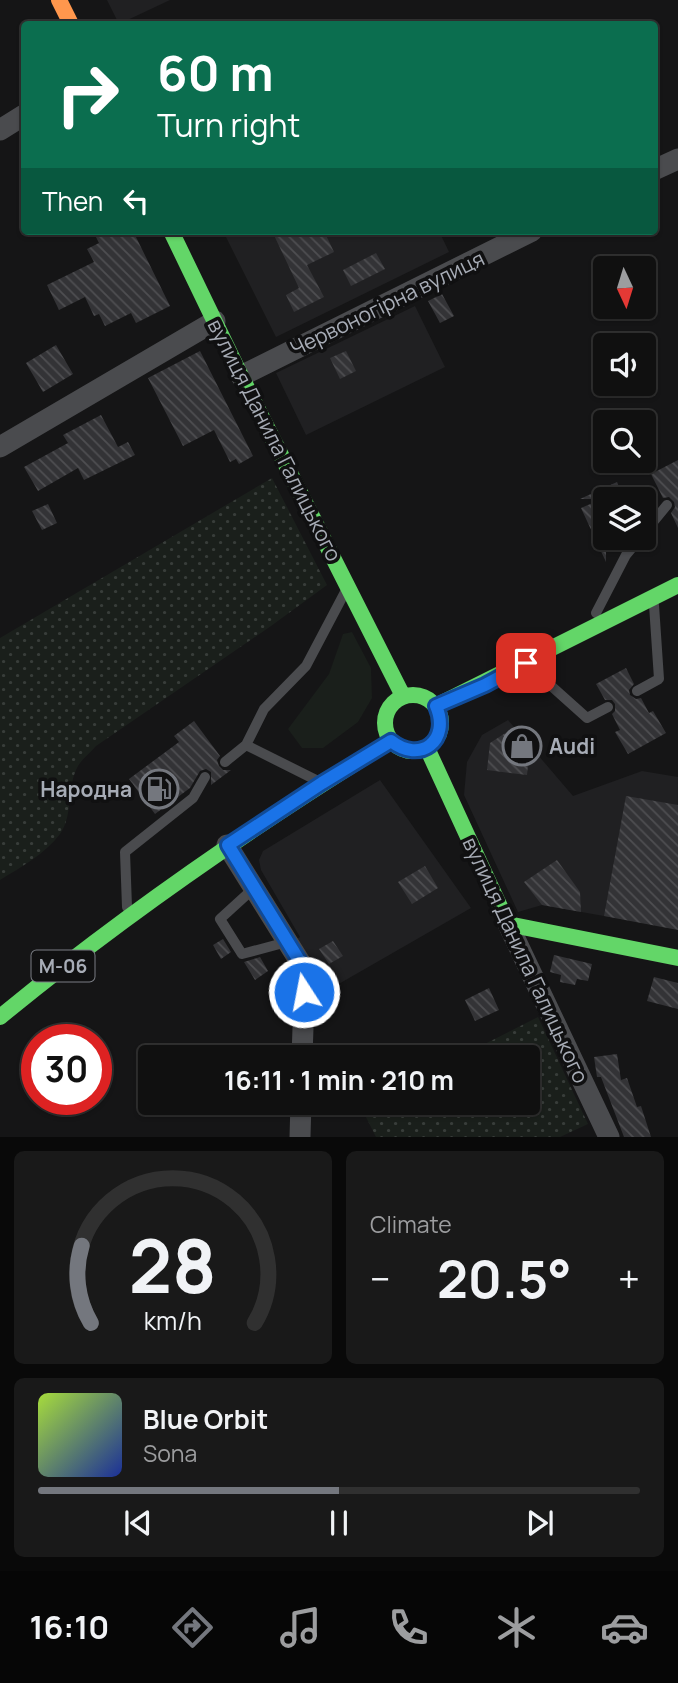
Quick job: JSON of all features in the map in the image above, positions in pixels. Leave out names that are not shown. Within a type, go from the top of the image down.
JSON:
[{"type":"main road","points":[[59,0],[70,21]]},
{"type":"main road","name":"вулиця Данила Галицького","points":[[173,235],[403,696]]},
{"type":"main road","points":[[436,706],[485,685],[678,585]]},
{"type":"main road","points":[[415,694],[427,698],[436,706],[441,717],[441,729],[436,740],[427,748],[414,752],[401,749],[385,732],[387,710],[394,701],[403,696],[415,694]]},
{"type":"main road","name":"М-06","points":[[0,1017],[43,981],[228,845],[391,741]]},
{"type":"main road","name":"вулиця Данила Галицького","points":[[427,748],[508,923]]},
{"type":"main road","points":[[508,923],[678,958]]},
{"type":"street","points":[[0,130],[21,117]]},
{"type":"street","points":[[658,168],[678,159]]},
{"type":"street","name":"Червоногірна вулиця","points":[[241,376],[525,235]]},
{"type":"street","points":[[0,447],[215,321]]},
{"type":"street","points":[[228,845],[305,970],[302,1045]]},
{"type":"street","name":"вулиця Данила Галицького","points":[[508,923],[609,1137]]},
{"type":"street","points":[[300,1137],[301,1115]]},
{"type":"lane","points":[[656,518],[667,505]]},
{"type":"lane","points":[[587,630],[630,550]]},
{"type":"lane","points":[[225,762],[246,745],[264,709],[306,666],[348,587]]},
{"type":"lane","points":[[637,691],[659,679],[653,596]]},
{"type":"lane","points":[[526,663],[587,718],[608,707]]},
{"type":"lane","points":[[246,745],[322,783]]},
{"type":"lane","points":[[128,918],[125,852],[193,798],[205,777]]},
{"type":"lane","points":[[254,888],[220,919],[242,954],[288,942]]},
{"type":"shaded area","points":[[107,0],[170,0],[125,21],[118,21]]},
{"type":"shaded area","points":[[225,235],[441,235],[449,252],[276,337]]},
{"type":"shaded area","points":[[415,306],[445,367],[306,435],[276,373]]},
{"type":"shaded area","points":[[272,478],[327,585],[96,746],[74,774],[67,818],[60,834],[40,854],[0,880],[0,638]]},
{"type":"shaded area","points":[[352,632],[371,668],[372,698],[358,722],[323,748],[302,748],[288,729],[329,674],[343,634]]},
{"type":"shaded area","points":[[508,720],[573,796],[642,771],[678,777],[677,929],[542,905],[518,912],[464,795],[467,762],[482,735]]},
{"type":"shaded area","points":[[380,780],[471,908],[323,993],[292,942],[300,937],[261,870],[259,860],[263,851]]},
{"type":"shaded area","points":[[538,1017],[588,1124],[560,1137],[376,1137],[365,1115],[540,1115],[540,1045],[483,1045]]},
{"type":"building","points":[[95,235],[135,235],[170,306],[136,323],[131,313],[105,326],[99,314],[94,316],[85,297],[59,310],[47,285],[94,262],[87,249],[99,243]]},
{"type":"building","points":[[274,235],[326,235],[334,252],[307,265],[324,297],[294,312],[286,295],[299,288]]},
{"type":"building","points":[[376,253],[385,269],[351,286],[343,270]]},
{"type":"building","points":[[442,294],[454,316],[440,323],[428,301]]},
{"type":"building","points":[[56,345],[73,374],[43,392],[26,363]]},
{"type":"building","points":[[200,351],[253,456],[239,464],[236,459],[230,462],[214,430],[183,446],[148,378]]},
{"type":"building","points":[[346,351],[356,371],[340,379],[330,358]]},
{"type":"building","points":[[101,415],[118,447],[128,442],[135,455],[84,480],[78,468],[38,491],[24,467],[68,443],[63,435]]},
{"type":"building","points":[[678,460],[678,528],[671,513],[675,507],[674,502],[669,497],[663,498],[651,474]]},
{"type":"building","points":[[617,482],[619,487],[606,487]]},
{"type":"building","points":[[593,493],[593,499],[580,499]]},
{"type":"building","points":[[593,503],[593,534],[581,508]]},
{"type":"building","points":[[48,504],[57,523],[42,530],[32,511]]},
{"type":"building","points":[[600,550],[606,550],[606,562]]},
{"type":"building","points":[[626,668],[634,684],[629,690],[630,695],[636,699],[641,698],[649,713],[653,711],[666,733],[628,754],[615,732],[620,730],[612,714],[615,704],[612,700],[605,700],[596,684]]},
{"type":"building","points":[[194,721],[220,756],[217,760],[219,766],[223,770],[231,770],[211,785],[211,772],[206,769],[200,771],[190,788],[155,814],[129,779],[179,742],[174,736]]},
{"type":"building","points":[[510,730],[530,746],[527,775],[487,770],[490,743]]},
{"type":"building","points":[[626,796],[678,805],[678,930],[604,916]]},
{"type":"building","points":[[557,860],[580,892],[581,912],[542,905],[524,882]]},
{"type":"building","points":[[425,866],[438,888],[412,904],[398,882]]},
{"type":"building","points":[[223,939],[231,952],[221,959],[213,945]]},
{"type":"building","points":[[333,941],[343,956],[329,964],[319,949]]},
{"type":"building","points":[[554,955],[592,964],[588,981],[577,979],[575,985],[560,982],[561,975],[550,972]]},
{"type":"building","points":[[260,957],[268,971],[255,980],[244,962]]},
{"type":"building","points":[[654,977],[678,983],[678,1009],[647,1001]]},
{"type":"building","points":[[489,988],[499,1010],[475,1021],[465,1000]]},
{"type":"building","points":[[617,1054],[621,1080],[627,1078],[637,1107],[641,1106],[651,1137],[624,1137],[601,1077],[597,1077],[594,1057]]},
{"type":"traffic: fast","points":[[173,235],[403,696]]},
{"type":"traffic: fast","points":[[436,706],[678,585]]},
{"type":"traffic: fast","points":[[407,695],[419,695],[429,699],[437,707],[441,723],[437,739],[429,747],[419,751],[407,751],[397,747],[389,739],[385,729],[385,717],[389,707],[397,699],[407,695]]},
{"type":"traffic: fast","points":[[0,1017],[94,943],[191,872],[391,741]]},
{"type":"traffic: fast","points":[[427,748],[508,924],[678,958]]},
{"type":"traffic: slow","points":[[59,0],[70,21]]},
{"type":"place","name":"Audi","points":[[522,746]]},
{"type":"place","name":"Народна","points":[[159,789]]},
{"type":"route","points":[[304,992],[305,970],[228,845],[391,741],[401,749],[414,752],[427,748],[436,740],[441,729],[441,717],[436,706],[485,685],[526,663]]}]
